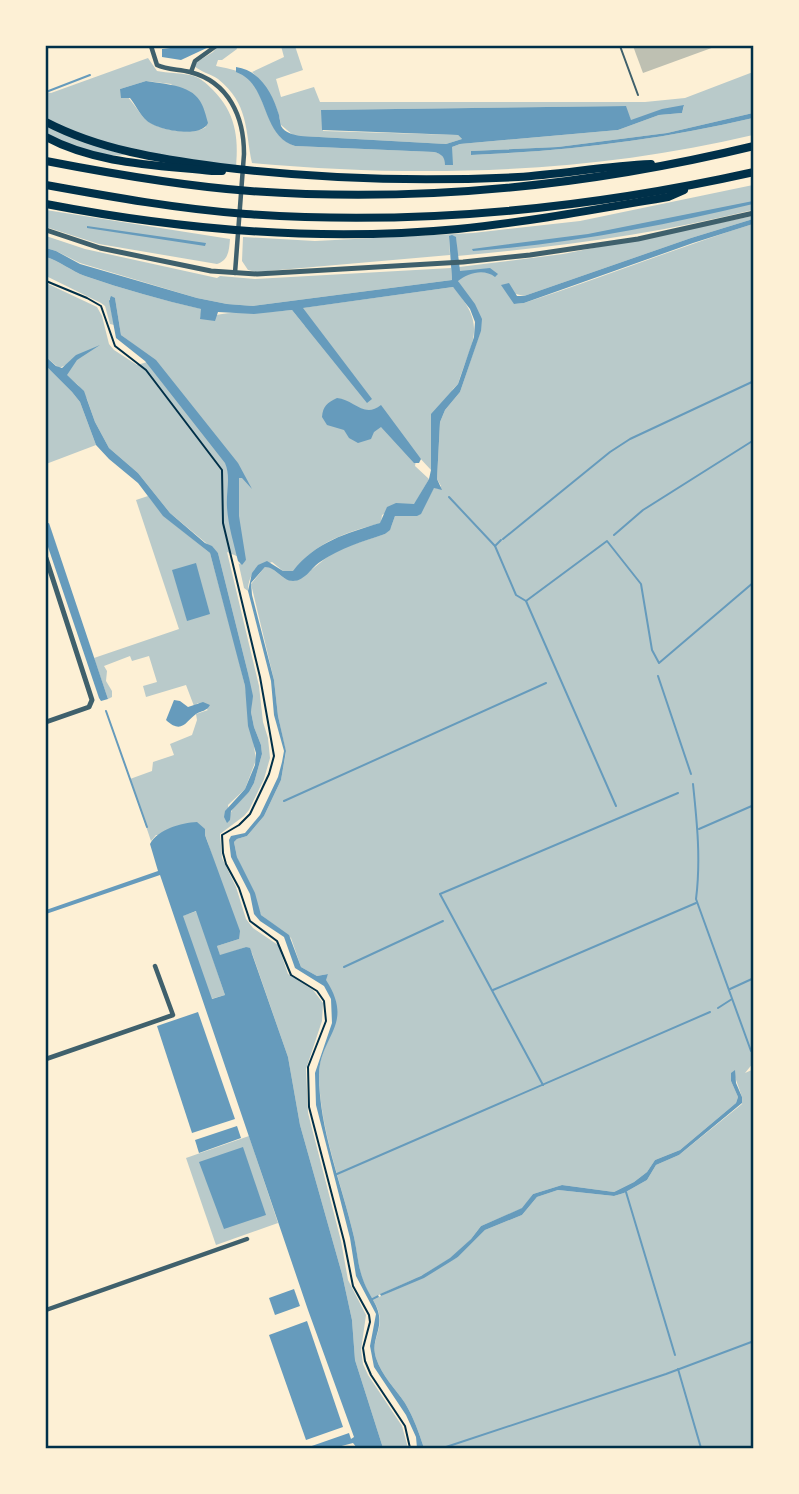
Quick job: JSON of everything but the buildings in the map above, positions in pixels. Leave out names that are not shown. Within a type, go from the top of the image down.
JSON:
[{"type":"highway","points":[[46,122],[111,148],[176,161],[340,177],[443,180],[549,175],[633,165],[684,163]]},
{"type":"highway","points":[[46,137],[63,147],[106,158],[212,172],[239,169]]},
{"type":"highway","points":[[46,161],[123,175],[248,191],[446,193],[575,180],[684,163],[754,146]]},
{"type":"highway","points":[[46,185],[245,214],[446,216],[563,205],[696,185],[754,172]]},
{"type":"highway","points":[[46,204],[146,221],[245,231],[318,233],[447,230],[570,214],[668,197],[696,185]]},
{"type":"street","points":[[151,46],[157,65],[191,72],[216,85],[230,99],[239,116],[244,135],[244,154],[235,274]]},
{"type":"street","points":[[191,72],[195,61],[216,46]]},
{"type":"street","points":[[46,230],[100,247],[235,274],[463,262],[530,255],[626,241],[754,213]]},
{"type":"street","points":[[46,558],[92,700],[89,707],[46,722]]},
{"type":"street","points":[[46,1059],[173,1015],[155,966]]},
{"type":"street","points":[[46,1310],[247,1239]]},
{"type":"lane","points":[[620,46],[638,95]]},
{"type":"path","points":[[46,281],[101,306],[115,346],[146,370],[222,470],[223,523],[262,686],[274,756],[269,774],[250,814],[239,825],[222,835],[223,853],[250,920],[277,940],[291,975],[317,991],[324,1001],[326,1021],[309,1067],[309,1107],[353,1286],[369,1315],[370,1322],[363,1348],[365,1361],[399,1416],[410,1448]]},
{"type":"shaded area","points":[[218,46],[236,46],[237,49],[218,60],[216,66],[244,74],[252,81],[278,133],[285,141],[295,146],[434,152],[441,154],[445,164],[452,147],[460,144],[618,130],[659,115],[682,113],[684,106],[631,121],[625,106],[322,110],[323,131],[458,135],[462,139],[446,144],[293,135],[281,125],[271,97],[252,72],[284,57],[281,46],[295,46],[303,70],[276,79],[281,97],[314,87],[320,102],[645,102],[685,98],[753,72],[753,113],[667,133],[558,147],[471,151],[471,155],[613,143],[753,118],[753,135],[629,158],[504,169],[378,170],[252,163],[241,108],[228,88],[218,79],[194,66]]},
{"type":"shaded area","points":[[148,58],[157,71],[197,77],[220,98],[231,116],[237,145],[236,167],[138,152],[68,131],[46,120],[46,92],[51,93]],"holes":[[[146,81],[171,84],[206,127],[184,131],[151,124],[120,89]]]},
{"type":"shaded area","points":[[46,126],[126,155],[106,155],[75,147],[46,135]]},
{"type":"shaded area","points":[[753,185],[753,210],[606,239],[457,256],[456,237],[449,237],[450,255],[256,272],[248,270],[242,261],[243,237],[315,241],[473,233],[580,221]]},
{"type":"shaded area","points":[[46,210],[230,239],[229,251],[224,260],[217,264],[99,244],[46,227]]},
{"type":"shaded area","points":[[753,216],[753,219],[524,296],[516,294],[514,304],[524,303],[753,224],[754,1062],[745,1073],[754,1069],[753,1448],[424,1448],[411,1414],[382,1371],[375,1350],[380,1317],[373,1300],[416,1278],[372,1298],[364,1283],[327,1137],[320,1097],[320,1063],[332,1030],[336,1007],[325,980],[328,974],[317,976],[301,967],[291,938],[261,915],[237,857],[234,842],[247,836],[264,816],[281,780],[286,752],[274,680],[251,584],[265,567],[270,567],[284,578],[293,581],[300,579],[336,550],[385,534],[395,516],[409,516],[430,495],[434,487],[438,489],[441,486],[437,479],[440,422],[445,410],[460,392],[481,330],[458,281],[459,267],[563,254]],"holes":[[[735,1077],[742,1104],[679,1155],[656,1165],[647,1180],[614,1196],[558,1190],[537,1197],[522,1215],[485,1230],[458,1257],[424,1274],[451,1258],[481,1226],[523,1208],[533,1194],[562,1185],[614,1192],[634,1182],[647,1172],[655,1160],[680,1150],[736,1103],[738,1097],[731,1081]]]},
{"type":"shaded area","points":[[46,236],[85,249],[217,278],[255,279],[451,268],[452,280],[253,306],[227,304],[197,298],[80,263],[46,248]]},
{"type":"shaded area","points":[[46,257],[99,281],[202,309],[200,319],[234,313],[292,310],[305,326],[302,308],[453,287],[471,313],[474,323],[472,344],[458,384],[453,389],[431,444],[431,470],[417,455],[415,466],[429,479],[414,505],[402,504],[382,515],[381,523],[344,534],[322,545],[294,571],[283,571],[272,562],[262,567],[254,572],[248,591],[244,588],[238,561],[239,564],[246,560],[227,552],[259,686],[270,758],[264,779],[249,810],[220,834],[222,858],[236,887],[246,919],[253,928],[278,945],[288,974],[313,990],[323,1003],[322,1021],[306,1069],[308,1113],[341,1241],[348,1280],[366,1315],[361,1350],[363,1364],[402,1426],[408,1448],[383,1448],[355,1360],[352,1320],[342,1274],[300,1125],[288,1057],[252,953],[246,947],[220,956],[217,946],[239,939],[205,835],[156,835],[151,841],[130,779],[152,771],[153,762],[174,755],[170,744],[192,735],[197,720],[196,714],[208,710],[198,703],[194,706],[186,685],[146,697],[143,686],[157,682],[149,656],[132,661],[130,656],[104,666],[107,671],[106,681],[112,691],[112,697],[108,699],[94,658],[179,629],[136,500],[148,496],[164,516],[210,553],[236,649],[245,686],[256,760],[245,789],[228,805],[229,817],[233,808],[254,783],[262,754],[251,712],[248,673],[218,553],[170,513],[138,473],[109,448],[95,422],[87,399],[78,385],[66,375],[74,363],[71,360],[59,368],[46,357],[46,283],[97,307],[109,344],[114,350],[137,365],[154,360],[121,335],[115,298],[109,299],[114,325],[110,324],[105,306],[101,303],[46,276]]},
{"type":"shaded area","points":[[46,366],[80,402],[96,445],[46,464]]},
{"type":"shaded area","points":[[197,911],[225,995],[211,999],[182,916]]},
{"type":"shaded area","points":[[249,1136],[278,1223],[216,1245],[186,1158]]},
{"type":"water","points":[[211,46],[181,60],[162,57],[162,49]]},
{"type":"water","points":[[236,67],[259,78],[273,99],[281,126],[290,133],[301,136],[446,144],[462,139],[458,135],[322,130],[321,110],[626,106],[631,120],[662,109],[684,105],[682,113],[659,115],[618,130],[460,144],[452,147],[453,165],[445,165],[442,156],[434,152],[295,146],[284,140],[276,131],[255,87],[247,78],[236,72]]},
{"type":"water","points":[[146,81],[190,91],[201,103],[208,123],[204,128],[189,132],[169,130],[147,121],[130,98],[121,98],[120,89]]},
{"type":"water","points":[[753,113],[753,118],[648,138],[542,151],[471,155],[471,151],[558,147],[667,133]]},
{"type":"water","points":[[753,201],[753,204],[719,212],[614,233],[544,244],[472,249],[588,234]]},
{"type":"water","points":[[753,219],[753,224],[524,303],[514,304],[501,285],[509,283],[517,296],[524,296]]},
{"type":"water","points":[[87,226],[206,243],[205,246]]},
{"type":"water","points":[[449,236],[456,237],[460,271],[490,268],[498,274],[495,277],[491,274],[476,273],[458,281],[482,319],[481,331],[460,392],[445,410],[440,422],[437,479],[442,490],[434,488],[421,514],[395,516],[390,530],[385,534],[336,552],[301,579],[289,580],[265,567],[251,583],[274,680],[286,751],[281,780],[264,816],[247,836],[234,842],[237,857],[255,893],[261,915],[289,935],[301,967],[317,976],[328,974],[326,980],[334,995],[337,1019],[321,1061],[319,1075],[323,1116],[361,1275],[372,1298],[378,1295],[379,1297],[373,1300],[379,1317],[376,1358],[414,1420],[424,1448],[417,1448],[416,1437],[406,1415],[374,1367],[370,1346],[376,1314],[356,1276],[350,1238],[316,1105],[315,1073],[332,1023],[331,999],[324,986],[295,968],[284,937],[254,914],[250,894],[231,857],[229,840],[231,836],[245,833],[260,815],[278,777],[284,751],[274,715],[271,681],[248,591],[252,573],[258,565],[267,561],[283,571],[293,571],[321,546],[380,523],[387,507],[396,503],[414,504],[429,479],[431,470],[431,414],[458,384],[474,337],[475,322],[470,309],[453,287],[303,308],[372,399],[367,403],[292,310],[254,314],[218,312],[215,321],[200,319],[201,309],[85,276],[46,257],[46,248],[80,264],[197,298],[253,306],[452,280]]},
{"type":"water","points":[[111,296],[115,298],[121,335],[156,360],[238,463],[252,489],[239,478],[239,516],[246,560],[242,565],[238,561],[229,521],[228,474],[225,463],[145,361],[116,338],[109,301]]},
{"type":"water","points":[[100,345],[77,360],[67,375],[84,391],[95,422],[109,448],[138,473],[170,513],[218,553],[248,673],[253,696],[251,712],[262,754],[254,783],[231,811],[227,823],[225,811],[245,789],[255,765],[256,753],[248,726],[245,686],[210,553],[163,516],[138,483],[96,445],[80,402],[46,366],[46,357],[62,368],[76,355]]},
{"type":"water","points":[[337,398],[369,410],[381,405],[421,459],[419,463],[414,463],[381,427],[374,432],[371,439],[358,443],[349,438],[344,430],[327,425],[322,417],[323,410]]},
{"type":"water","points":[[49,523],[108,699],[101,701],[99,698],[46,541],[46,524]]},
{"type":"water","points":[[196,563],[210,614],[187,621],[172,570]]},
{"type":"water","points":[[174,700],[188,707],[203,702],[210,705],[180,727],[166,720]]},
{"type":"water","points":[[197,822],[205,829],[240,931],[239,939],[217,946],[220,955],[250,948],[288,1057],[300,1125],[342,1274],[352,1320],[355,1360],[383,1448],[357,1448],[353,1443],[334,1448],[306,1448],[349,1433],[351,1439],[354,1437],[160,875],[46,914],[46,910],[158,871],[150,844],[164,831],[177,825]],"holes":[[[196,911],[225,995],[212,999],[183,916]]]},
{"type":"water","points":[[198,1012],[235,1119],[192,1133],[157,1026]]},
{"type":"water","points":[[735,1070],[742,1103],[679,1155],[656,1165],[647,1180],[614,1196],[558,1190],[537,1197],[522,1215],[485,1230],[458,1257],[424,1278],[381,1296],[380,1294],[421,1276],[450,1258],[481,1226],[522,1208],[533,1194],[562,1185],[614,1192],[634,1182],[647,1172],[655,1160],[680,1150],[736,1103],[738,1097],[731,1081],[731,1073]]},
{"type":"water","points":[[237,1126],[241,1138],[199,1153],[195,1140]]},
{"type":"water","points":[[243,1147],[266,1215],[224,1229],[199,1162]]},
{"type":"water","points":[[294,1289],[300,1306],[275,1315],[269,1298]]},
{"type":"water","points":[[307,1321],[343,1427],[306,1440],[269,1335]]},
{"type":"waterway","points":[[46,92],[90,75]]},
{"type":"waterway","points":[[503,539],[610,452],[630,439],[754,381]]},
{"type":"waterway","points":[[614,535],[643,510],[754,440]]},
{"type":"waterway","points":[[449,497],[495,546],[516,595],[526,601],[616,806]]},
{"type":"waterway","points":[[495,546],[501,540]]},
{"type":"waterway","points":[[526,601],[607,541],[641,584],[652,650],[659,663],[754,582]]},
{"type":"waterway","points":[[658,676],[691,774]]},
{"type":"waterway","points":[[284,801],[546,683]]},
{"type":"waterway","points":[[106,711],[147,827]]},
{"type":"waterway","points":[[693,784],[698,855],[696,899],[751,1051]]},
{"type":"waterway","points":[[543,1085],[440,894],[678,793]]},
{"type":"waterway","points":[[699,829],[754,805]]},
{"type":"waterway","points":[[493,990],[696,903]]},
{"type":"waterway","points":[[344,967],[443,921]]},
{"type":"waterway","points":[[730,989],[754,978]]},
{"type":"waterway","points":[[718,1008],[732,999]]},
{"type":"waterway","points":[[337,1174],[710,1012]]},
{"type":"waterway","points":[[626,1192],[675,1355]]},
{"type":"waterway","points":[[443,1448],[666,1374],[754,1341]]},
{"type":"waterway","points":[[678,1369],[701,1448]]}]
